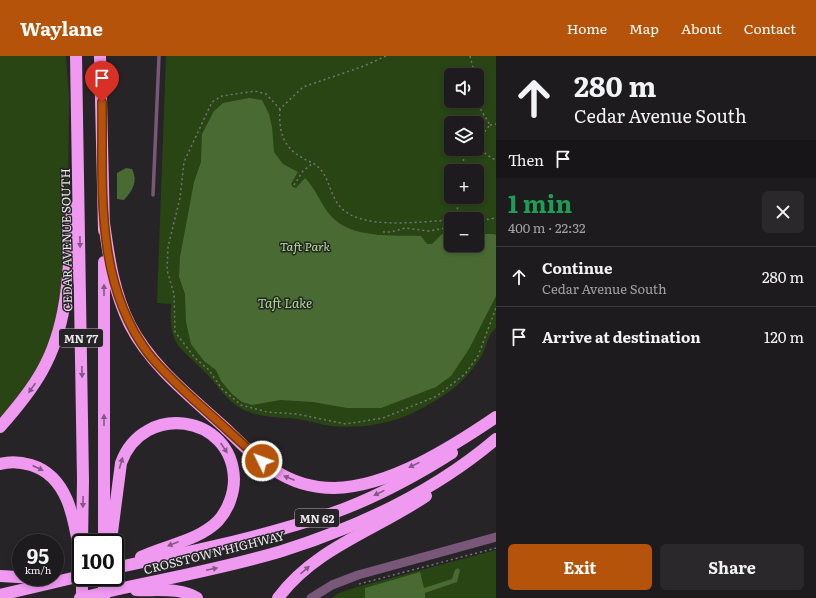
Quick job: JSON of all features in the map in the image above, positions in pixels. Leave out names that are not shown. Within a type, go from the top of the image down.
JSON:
[{"type":"highway","points":[[72,56],[76,82]]},
{"type":"highway","name":"CEDAR AVENUE SOUTH","points":[[76,56],[83,480],[82,534]]},
{"type":"highway","name":"MN 77","points":[[100,56],[104,223],[104,534]]},
{"type":"highway","points":[[0,427],[43,371],[60,329],[67,284],[77,133]]},
{"type":"highway","points":[[104,223],[116,290],[130,326],[148,354],[186,392],[262,461],[286,477],[312,485],[333,488],[372,482],[409,467],[440,451],[496,417]]},
{"type":"highway","points":[[111,534],[121,463],[124,453],[135,439],[153,427],[175,423],[196,426],[216,438],[228,454],[234,474],[233,493],[224,513],[208,529],[195,536],[149,553],[124,565]]},
{"type":"highway","name":"CROSSTOWN HIGHWAY","points":[[124,566],[242,539],[331,514],[416,475],[496,423]]},
{"type":"highway","name":"CROSSTOWN HIGHWAY","points":[[81,598],[237,563],[330,535],[402,501],[471,458],[496,439]]},
{"type":"highway","points":[[278,598],[294,580],[324,555],[424,498],[471,458]]},
{"type":"highway","points":[[0,464],[14,462],[36,466],[53,478],[64,494],[71,510],[76,534]]},
{"type":"highway","points":[[0,576],[12,576]]},
{"type":"highway","points":[[0,595],[38,586]]},
{"type":"highway","points":[[81,586],[81,598]]},
{"type":"highway","points":[[104,586],[104,598]]},
{"type":"highway","points":[[119,589],[172,591],[185,593],[197,598]]},
{"type":"street","points":[[311,598],[332,584],[358,575],[496,537]]},
{"type":"lane","points":[[153,195],[160,56]]},
{"type":"path","points":[[280,109],[303,87],[364,66],[386,56]]},
{"type":"path","points":[[470,56],[473,68]]},
{"type":"path","points":[[444,220],[383,223],[364,220],[353,216],[338,205],[320,168],[302,159],[282,138],[280,109],[266,94],[255,91],[222,96],[212,102],[184,162],[180,198],[168,246],[167,270],[174,294],[175,332],[195,358],[209,370],[222,389],[241,405],[267,412],[297,414],[346,424],[383,418],[437,396],[465,374],[478,356],[496,308]]},
{"type":"path","points":[[480,108],[490,125]]},
{"type":"path","points":[[484,132],[490,125],[496,124]]},
{"type":"path","points":[[484,151],[488,156],[496,160]]},
{"type":"path","points":[[294,185],[303,171],[312,163]]},
{"type":"path","points":[[484,220],[496,218]]},
{"type":"path","points":[[383,232],[386,233],[405,228],[435,231],[444,229]]},
{"type":"path","points":[[357,584],[496,548]]},
{"type":"green space","points":[[0,56],[66,56],[69,96],[68,233],[59,321],[35,380],[0,423]]},
{"type":"green space","name":"Taft Park","points":[[166,56],[496,56],[496,328],[491,334],[481,357],[460,383],[444,395],[415,412],[395,420],[374,425],[342,427],[255,414],[241,409],[229,400],[205,372],[177,344],[172,329],[171,304],[157,303]]},
{"type":"green space","points":[[496,550],[496,598],[332,598],[339,593],[357,587]]},
{"type":"water","name":"Taft Lake","points":[[249,98],[262,100],[269,114],[272,127],[274,152],[283,164],[298,172],[291,184],[293,187],[296,188],[305,178],[327,212],[350,229],[373,234],[421,236],[427,244],[432,244],[442,234],[444,234],[444,252],[484,252],[484,234],[496,235],[496,296],[469,349],[451,376],[436,387],[381,408],[347,408],[313,402],[280,400],[252,405],[242,402],[232,394],[221,381],[216,370],[204,361],[191,344],[186,322],[185,294],[179,277],[180,257],[194,182],[201,162],[202,134],[214,111],[223,103]]},
{"type":"water","points":[[126,168],[132,169],[134,173],[134,185],[124,200],[117,199],[117,173]]},
{"type":"water","points":[[458,568],[460,570],[457,582],[425,593],[425,598],[365,598],[365,588],[420,572],[424,588],[452,579],[455,570]]},
{"type":"route","points":[[102,102],[104,223],[111,270],[122,309],[130,326],[148,354],[186,392],[262,461]]}]
